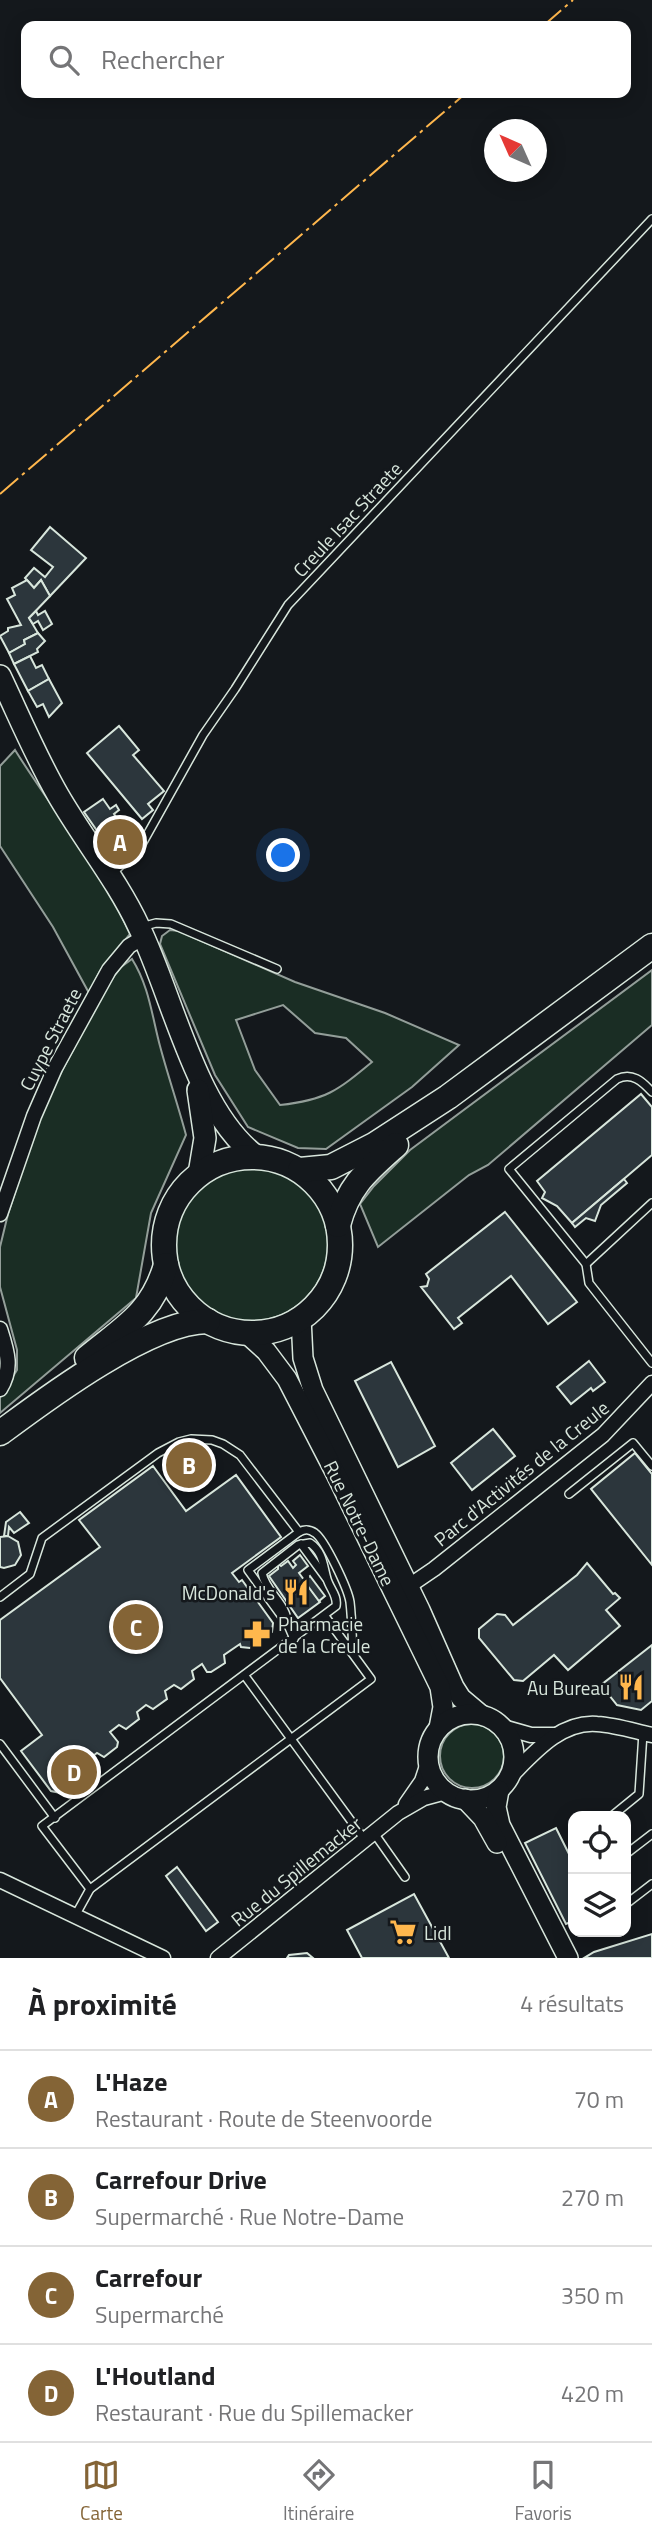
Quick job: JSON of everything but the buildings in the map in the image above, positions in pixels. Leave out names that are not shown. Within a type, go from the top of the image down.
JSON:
[{"type":"highway","points":[[300,1170],[322,1169],[341,1164],[374,1145],[448,1097],[652,946]]},
{"type":"highway","points":[[338,1225],[324,1194],[300,1170],[275,1159],[256,1156],[230,1159],[199,1174],[182,1191],[170,1211],[164,1242],[166,1265],[179,1294],[195,1312],[222,1328],[245,1332],[278,1329],[301,1318],[322,1298],[332,1282],[339,1254],[338,1225],[347,1197],[362,1176],[448,1097]]},
{"type":"highway","points":[[6,1428],[141,1314],[154,1297],[166,1265]]},
{"type":"highway","points":[[6,1428],[105,1362],[139,1343],[178,1324],[208,1321]]},
{"type":"main road","points":[[0,676],[55,789],[111,876],[142,932],[192,1060],[225,1126],[235,1139],[256,1156]]},
{"type":"main road","points":[[192,1060],[204,1129],[199,1174]]},
{"type":"main road","name":"Rue Notre-Dame","points":[[301,1318],[303,1358],[313,1390],[409,1586],[454,1687],[461,1698],[480,1714]]},
{"type":"main road","name":"Rue Notre-Dame","points":[[245,1332],[266,1351],[286,1379],[394,1591],[440,1687],[443,1707],[439,1728]]},
{"type":"main road","points":[[553,1958],[489,1828],[465,1799],[446,1792],[436,1781],[429,1763],[429,1746],[439,1728],[458,1716],[480,1714],[490,1717],[503,1727],[512,1741],[514,1762],[496,1807],[500,1825],[568,1958]]},
{"type":"main road","points":[[465,1799],[485,1797],[504,1784]]},
{"type":"street","name":"Cuype Straete","points":[[0,1214],[34,1116],[55,1068],[109,970],[142,932]]},
{"type":"street","points":[[0,1329],[9,1364],[0,1388]]},
{"type":"street","name":"Parc d'Activités de la Creule","points":[[409,1586],[603,1435],[652,1383]]},
{"type":"street","points":[[503,1727],[531,1735],[556,1735],[588,1724],[648,1734]]},
{"type":"street","points":[[504,1784],[556,1735]]},
{"type":"street","name":"Rue du Spillemacker","points":[[398,1813],[418,1787],[429,1763]]},
{"type":"street","name":"Rue du Spillemacker","points":[[220,1958],[398,1813],[424,1798],[446,1792]]},
{"type":"street","points":[[0,1880],[163,1958]]},
{"type":"lane","name":"Creule Isac Straete","points":[[111,876],[142,844],[197,744],[288,606],[652,219]]},
{"type":"lane","points":[[142,932],[156,922],[172,924],[277,969]]},
{"type":"lane","points":[[652,1092],[635,1077],[622,1077],[509,1169],[586,1264],[589,1283],[652,1363]]},
{"type":"lane","points":[[586,1264],[652,1203]]},
{"type":"lane","points":[[0,1597],[30,1574],[42,1538],[158,1453],[191,1439],[212,1440],[240,1455],[299,1532]]},
{"type":"lane","points":[[569,1494],[633,1443],[652,1466]]},
{"type":"lane","points":[[294,1639],[288,1625],[248,1570],[299,1532],[308,1530],[318,1536],[350,1602],[353,1654]]},
{"type":"lane","points":[[90,1889],[42,1826],[325,1616],[337,1604],[327,1578],[301,1544],[264,1569],[261,1575],[286,1611],[288,1625]]},
{"type":"lane","points":[[75,1916],[90,1889],[371,1679],[325,1616]]},
{"type":"lane","points":[[245,1676],[291,1739],[405,1877]]},
{"type":"lane","points":[[618,1811],[639,1794],[648,1734]]},
{"type":"lane","points":[[0,1744],[55,1818]]},
{"type":"lane","points":[[631,1850],[652,1834]]},
{"type":"lane","points":[[631,1900],[652,1884]]},
{"type":"green space","points":[[15,750],[91,863],[130,934],[100,971],[89,993],[53,927],[0,846],[0,766]]},
{"type":"green space","points":[[170,930],[179,931],[295,982],[385,1013],[459,1045],[412,1087],[326,1149],[298,1148],[248,1127],[215,1075],[160,944],[162,936]],"holes":[[[283,1005],[315,1033],[346,1038],[372,1062],[320,1097],[280,1105],[255,1070],[236,1020]]]},
{"type":"green space","points":[[132,959],[146,990],[186,1135],[151,1213],[136,1298],[0,1413],[0,1397],[17,1370],[17,1350],[0,1287],[0,1247],[8,1214],[43,1107],[106,987],[121,967]]},
{"type":"green space","points":[[652,970],[652,1025],[488,1165],[469,1175],[378,1247],[360,1204],[374,1186],[410,1150]]},
{"type":"green space","points":[[251,1167],[281,1173],[306,1189],[322,1214],[328,1244],[322,1274],[306,1299],[281,1315],[251,1321],[221,1315],[196,1299],[180,1274],[174,1244],[180,1214],[196,1189],[221,1173]]},
{"type":"green space","points":[[472,1724],[490,1730],[498,1738],[504,1756],[498,1774],[490,1782],[472,1788],[454,1782],[446,1774],[440,1756],[446,1738],[454,1730]]},
{"type":"power","points":[[549,21],[573,0]]},
{"type":"power","points":[[0,494],[460,98]]},
{"type":"place","name":"L'Haze","points":[[120,842]]},
{"type":"place","name":"Carrefour Drive","points":[[189,1465]]},
{"type":"place","name":"McDonald's","points":[[296,1592]]},
{"type":"place","name":"Carrefour","points":[[136,1627]]},
{"type":"place","name":"Pharmacie de la Creule","points":[[257,1634]]},
{"type":"place","name":"Au Bureau","points":[[631,1687]]},
{"type":"place","name":"L'Houtland","points":[[74,1772]]},
{"type":"place","name":"Lidl","points":[[403,1932]]}]
